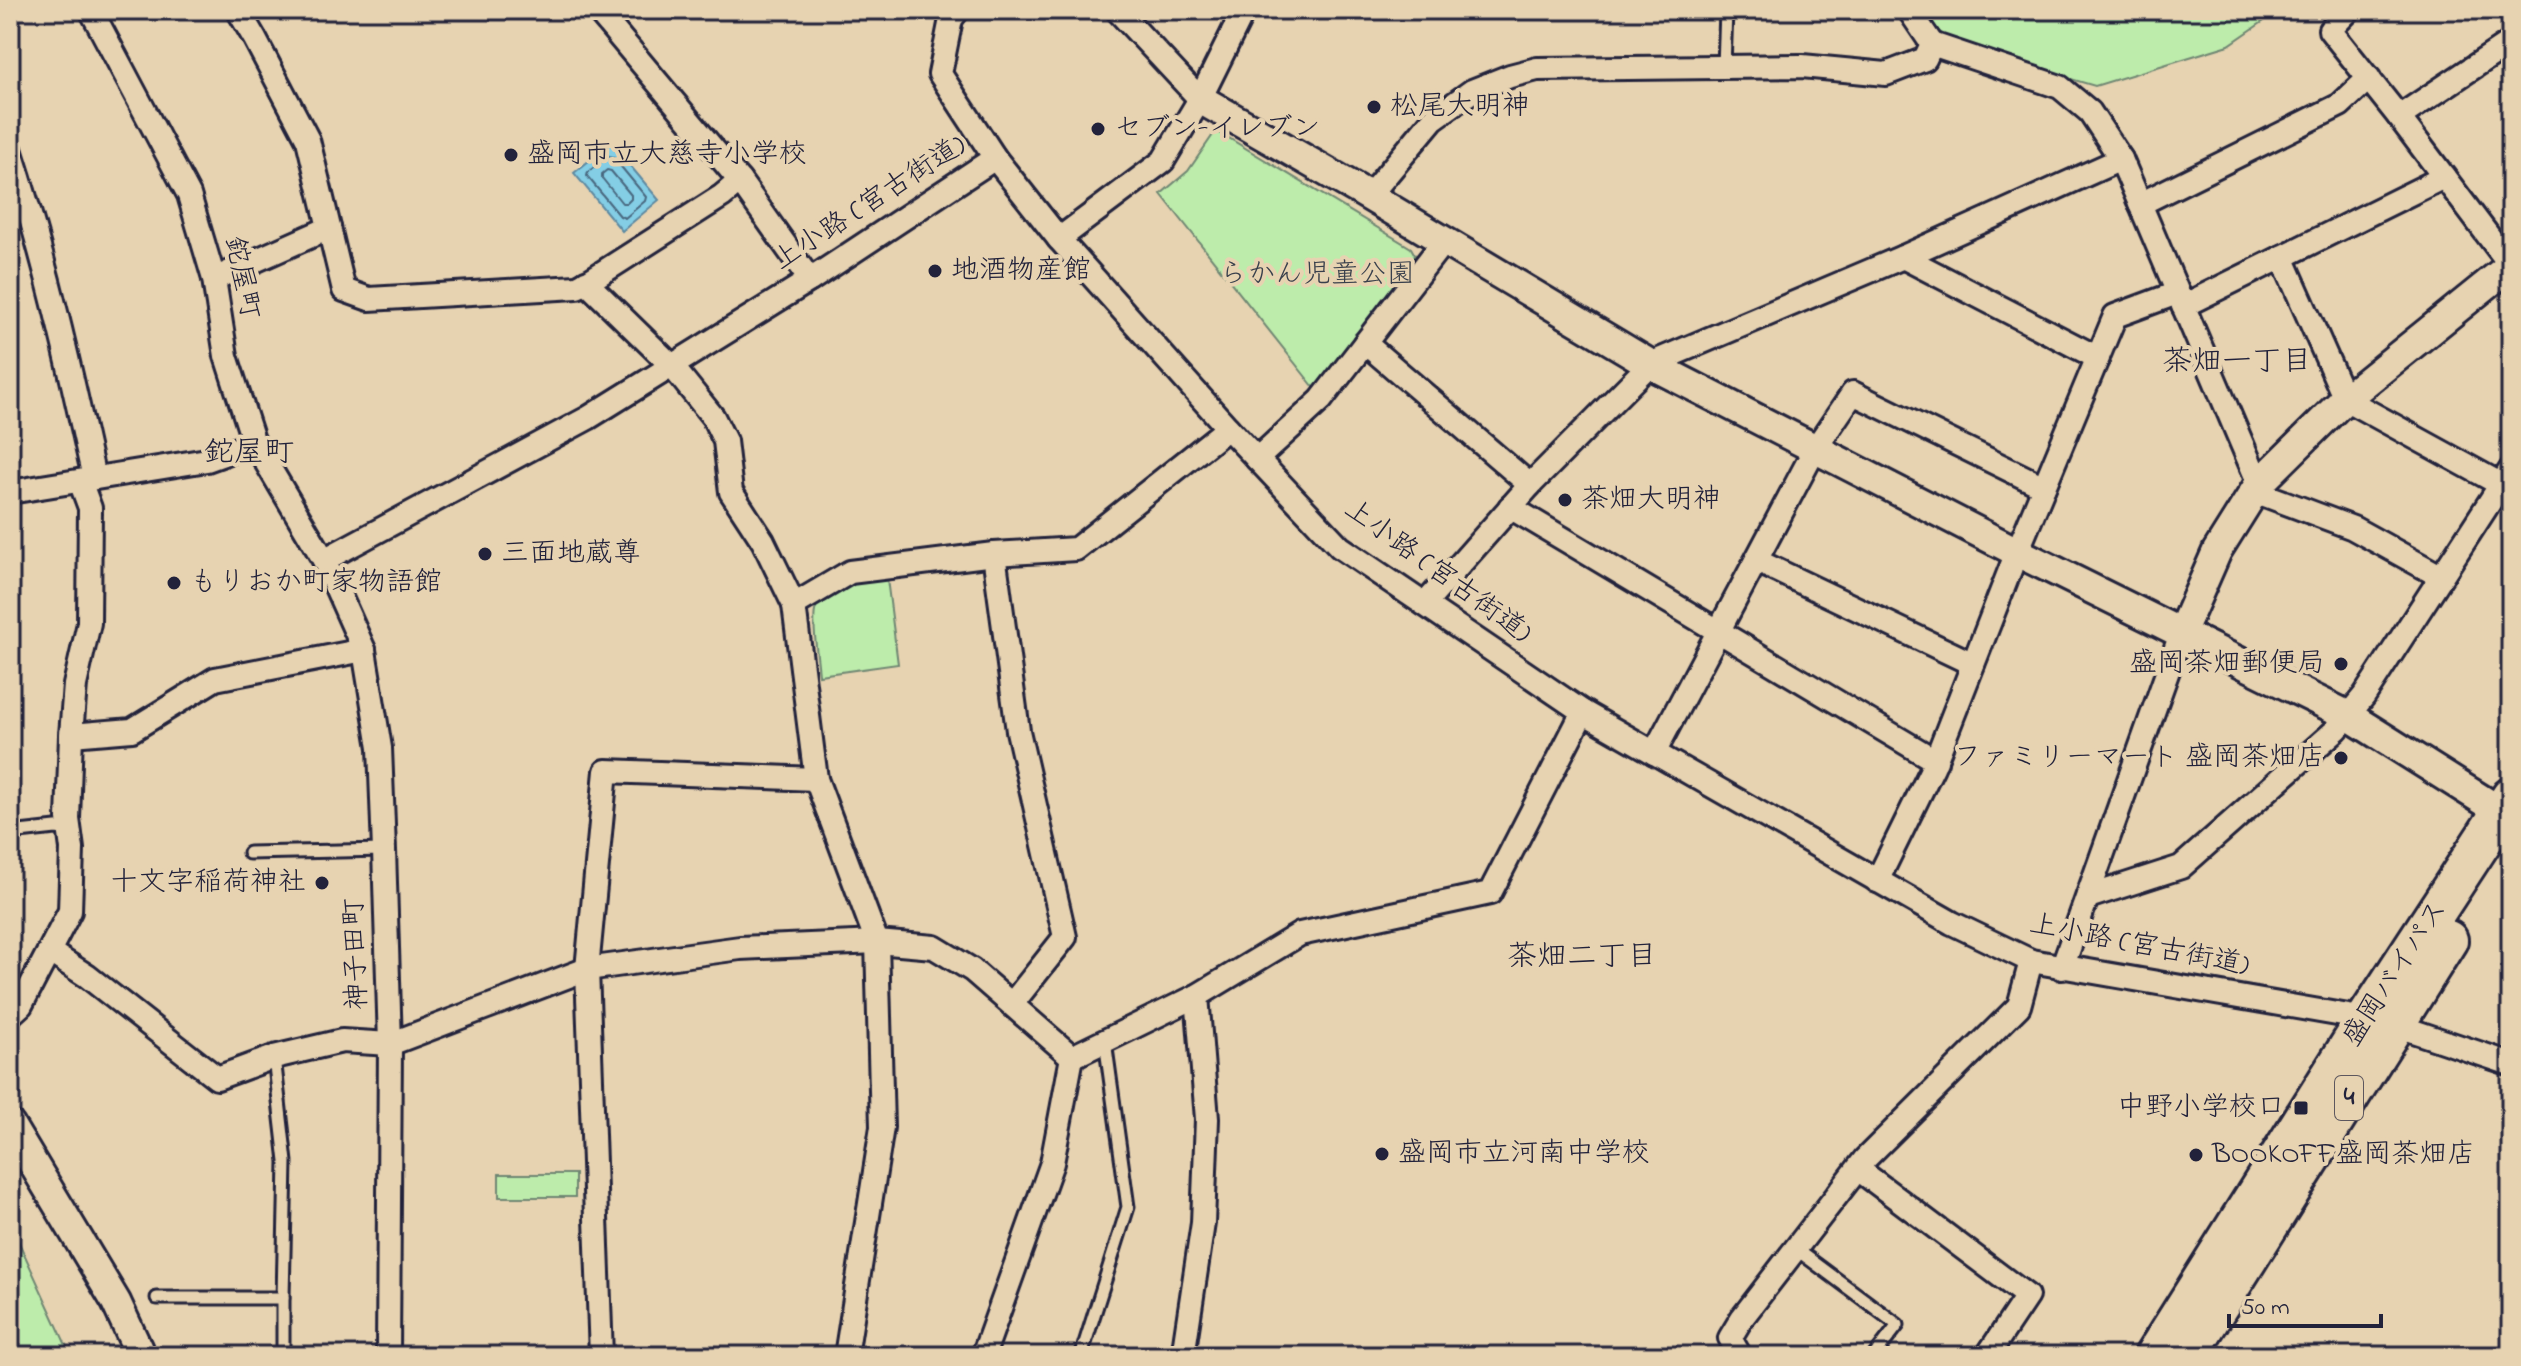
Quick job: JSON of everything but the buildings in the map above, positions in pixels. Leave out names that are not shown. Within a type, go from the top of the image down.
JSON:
[{"type":"highway","name":"盛岡バイパス","points":[[2154,1356],[2380,1022],[2509,817]]},
{"type":"highway","name":"盛岡バイパス","points":[[2187,1356],[2380,1022]]},
{"type":"street","name":"鉈屋町","points":[[91,10],[189,195],[214,279],[226,356],[254,443],[324,560]]},
{"type":"street","points":[[238,10],[308,140],[344,290],[369,299],[577,287],[722,196],[740,181]]},
{"type":"street","points":[[597,10],[740,181],[810,280]]},
{"type":"street","points":[[958,10],[951,19],[940,74],[995,158]]},
{"type":"street","points":[[1117,10],[1200,99],[1650,364],[2017,552],[2349,716],[2509,817]]},
{"type":"street","points":[[1059,239],[1163,161],[1200,99],[1244,10]]},
{"type":"street","points":[[1909,10],[1932,44],[2060,87],[2090,112],[2121,159],[2256,488],[2353,528],[2440,576]]},
{"type":"street","points":[[2062,968],[2182,631],[2217,551],[2256,488],[2345,399],[2511,265],[2330,30],[2349,10]]},
{"type":"street","points":[[2399,117],[2511,42]]},
{"type":"street","points":[[1369,196],[1433,119],[1472,91],[1510,76],[1537,69],[1566,68],[1802,66],[1886,74],[1925,59],[1932,44]]},
{"type":"street","points":[[2140,204],[2340,105],[2369,78]]},
{"type":"street","points":[[10,149],[64,339],[90,508],[89,623],[75,685],[71,735],[70,911],[21,1005],[10,1015]]},
{"type":"street","name":"上小路 (宮古街道)","points":[[324,560],[588,418],[810,280],[995,158],[1059,239],[1228,428],[1340,547],[1583,712],[1952,923],[2031,961],[2380,1022],[2511,1064]]},
{"type":"street","points":[[1425,604],[1530,485],[1650,364],[1903,257],[2121,159]]},
{"type":"street","points":[[1877,881],[1936,761],[2017,552],[2115,316],[2180,300],[2282,257],[2444,177]]},
{"type":"street","points":[[214,279],[329,228]]},
{"type":"street","points":[[1257,459],[1321,400],[1444,241]]},
{"type":"street","points":[[1903,257],[2098,358]]},
{"type":"street","points":[[2088,897],[2181,867],[2349,716],[2440,576],[2508,481],[2345,399],[2282,257]]},
{"type":"street","points":[[586,282],[672,366],[713,417],[725,441],[731,492],[763,541],[794,605],[816,779],[877,942],[882,1127],[846,1356]]},
{"type":"street","points":[[1365,343],[1530,485]]},
{"type":"street","points":[[1654,753],[1815,449],[1853,393],[2044,487]]},
{"type":"street","points":[[794,605],[850,572],[994,554],[1076,549],[1228,428]]},
{"type":"street","points":[[10,492],[207,460],[254,443]]},
{"type":"street","points":[[1510,507],[1936,761]]},
{"type":"street","points":[[994,554],[1018,731],[1065,937],[1012,1004]]},
{"type":"street","name":"神子田町","points":[[324,560],[364,650],[380,748],[390,1044],[388,1356]]},
{"type":"street","points":[[1757,561],[1973,664]]},
{"type":"street","points":[[71,735],[132,730],[215,679],[364,650]]},
{"type":"street","points":[[1072,1057],[1197,996],[1300,934],[1490,893],[1583,712]]},
{"type":"street","points":[[601,1356],[587,969],[606,771],[816,779]]},
{"type":"street","points":[[50,952],[87,976],[217,1078],[274,1057],[342,1041],[390,1044],[587,969],[740,948],[877,942],[934,947],[972,970],[1072,1057]]},
{"type":"street","points":[[1740,1356],[1730,1338],[1742,1318],[1858,1169],[2019,1006],[2031,961]]},
{"type":"street","points":[[1183,1356],[1204,1209],[1207,1119],[1197,996]]},
{"type":"street","points":[[983,1356],[1052,1163],[1072,1057]]},
{"type":"street","points":[[10,1125],[116,1302],[141,1356]]},
{"type":"street","points":[[1858,1169],[2027,1296],[1989,1353],[1991,1356]]},
{"type":"lane","points":[[1724,67],[1726,10]]},
{"type":"lane","points":[[10,833],[56,828],[70,830]]},
{"type":"lane","points":[[249,853],[384,850]]},
{"type":"lane","points":[[1081,1356],[1128,1207],[1105,1041]]},
{"type":"lane","points":[[274,1057],[286,1162],[283,1356]]},
{"type":"lane","points":[[1796,1249],[1898,1325],[1874,1356]]},
{"type":"lane","points":[[157,1298],[283,1298]]},
{"type":"green space","points":[[1919,10],[2280,10],[2229,45],[2095,86],[1951,44]]},
{"type":"green space","name":"らかん児童公園","points":[[1215,132],[1411,248],[1419,262],[1317,391],[1161,194],[1188,171]]},
{"type":"green space","points":[[887,579],[898,664],[819,675],[814,625],[818,603],[825,596],[845,587]]},
{"type":"green space","points":[[499,1174],[575,1174],[575,1197],[499,1197]]},
{"type":"green space","points":[[10,1223],[71,1356],[10,1356]]},
{"type":"water","points":[[611,143],[659,200],[622,231],[574,173]]},
{"type":"place","name":"松尾大明神","points":[[1374,107]]},
{"type":"place","name":"セブン-イレブン","points":[[1098,129]]},
{"type":"place","name":"盛岡市立大慈寺小学校","points":[[511,155]]},
{"type":"place","name":"地酒物産館","points":[[935,271]]},
{"type":"place","name":"茶畑大明神","points":[[1565,500]]},
{"type":"place","name":"三面地蔵尊","points":[[485,554]]},
{"type":"place","name":"もりおか町家物語館","points":[[174,583]]},
{"type":"place","name":"盛岡茶畑郵便局","points":[[2341,664]]},
{"type":"place","name":"ファミリーマート 盛岡茶畑店","points":[[2341,758]]},
{"type":"place","name":"十文字稲荷神社","points":[[322,883]]},
{"type":"place","name":"中野小学校口","points":[[2301,1108]]},
{"type":"place","name":"盛岡市立河南中学校","points":[[1382,1154]]},
{"type":"place","name":"BOOKOFF盛岡茶畑店","points":[[2196,1155]]},
{"type":"district","name":"茶畑一丁目","points":[[2237,363]]},
{"type":"district","name":"鉈屋町","points":[[249,454]]},
{"type":"district","name":"茶畑二丁目","points":[[1582,958]]}]
